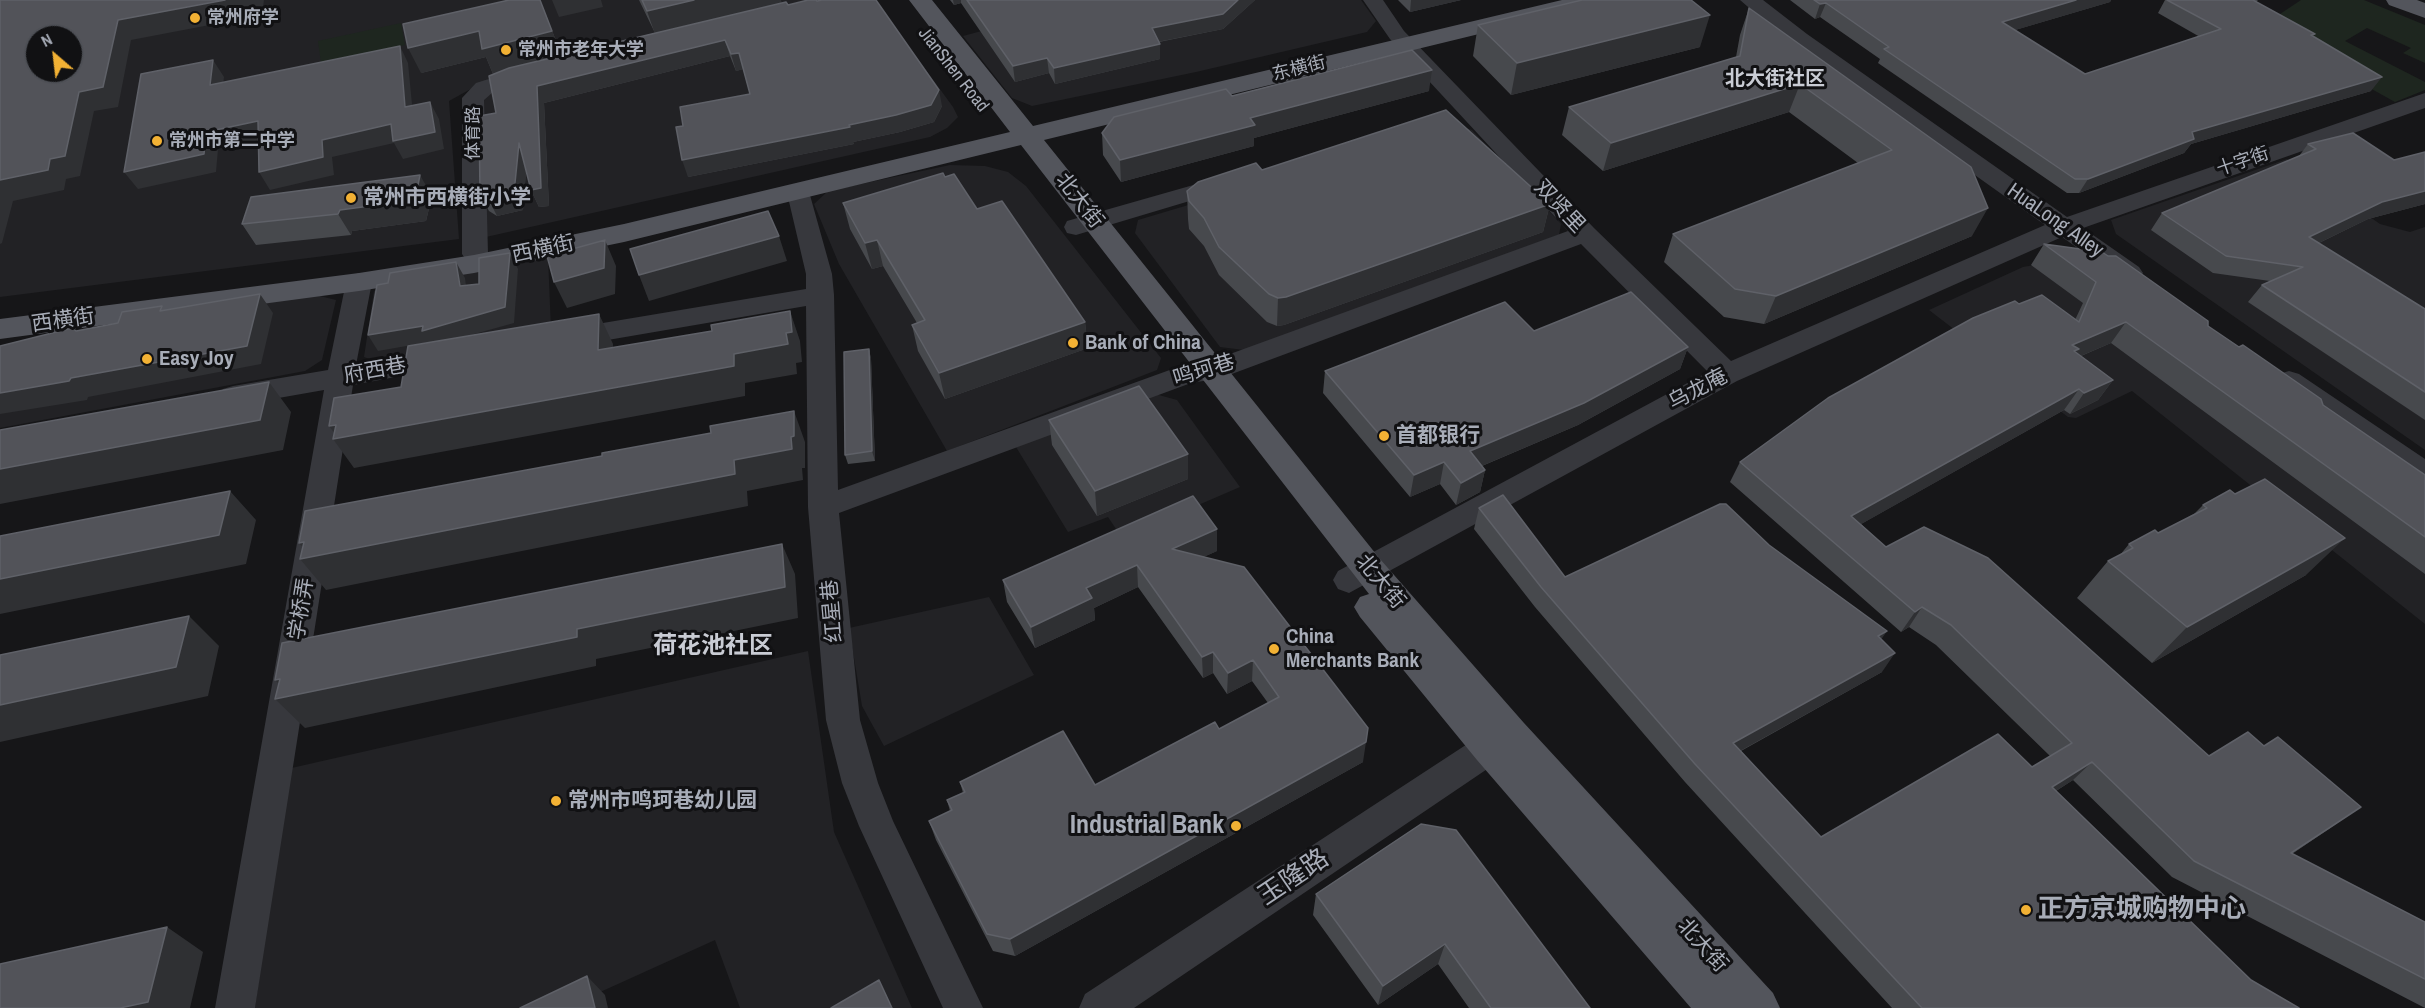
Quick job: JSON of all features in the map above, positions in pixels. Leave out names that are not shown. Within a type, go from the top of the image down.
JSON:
[{"type":"main road","name":"JianShen Road","points":[[898,0],[1015,134]]},
{"type":"main road","name":"JianShen Road","points":[[920,0],[1015,134]]},
{"type":"main road","name":"东横街","points":[[1015,134],[1550,0]]},
{"type":"main road","name":"东横街","points":[[1401,39],[1590,0]]},
{"type":"main road","points":[[2397,0],[2425,11]]},
{"type":"main road","name":"西横街","points":[[0,329],[359,282],[474,264],[799,193],[1015,134]]},
{"type":"main road","name":"西横街","points":[[0,315],[361,271],[475,254],[624,223],[1015,134]]},
{"type":"main road","name":"北大街","points":[[1015,134],[1199,373],[1359,575],[1490,748],[1720,1008]]},
{"type":"main road","name":"北大街","points":[[1359,575],[1511,735],[1758,1008]]},
{"type":"street","name":"双贤里","points":[[1373,0],[1457,113],[1585,234],[1726,374]]},
{"type":"street","name":"HuaLong Alley","points":[[1750,0],[1799,39],[2150,287]]},
{"type":"street","name":"体育路","points":[[475,254],[473,98],[484,88],[509,78],[555,67]]},
{"type":"street","name":"十字街","points":[[2062,227],[2425,100]]},
{"type":"street","points":[[1085,224],[1245,177]]},
{"type":"street","name":"红星巷","points":[[799,193],[819,274],[823,507],[843,720],[860,783],[877,826],[963,1008]]},
{"type":"street","name":"乌龙庵","points":[[1359,575],[1726,374],[2062,227]]},
{"type":"street","name":"鸣珂巷","points":[[823,507],[1585,234]]},
{"type":"street","name":"学桥弄","points":[[235,1008],[340,377],[359,282]]},
{"type":"street","points":[[539,343],[820,295]]},
{"type":"street","name":"府西巷","points":[[213,399],[469,355]]},
{"type":"street","points":[[2268,367],[2425,474]]},
{"type":"street","name":"玉隆路","points":[[1099,1008],[1490,748]]},
{"type":"shaded area","points":[[0,0],[808,0],[496,75],[449,101],[459,239],[0,297]]},
{"type":"shaded area","points":[[875,0],[953,107],[958,117],[947,128],[930,137],[486,237],[482,98],[510,85]]},
{"type":"shaded area","points":[[1097,0],[1361,0],[1376,21],[1367,32],[1196,72],[1032,106],[1012,98],[963,36]]},
{"type":"shaded area","points":[[2301,0],[2364,0],[2425,25],[2425,63],[2403,53],[2411,48],[2367,28],[2345,41],[2425,82],[2425,90],[2395,102],[2332,67],[2268,22]]},
{"type":"shaded area","points":[[401,23],[405,45],[321,63],[318,41]]},
{"type":"shaded area","points":[[1457,125],[1472,130],[1561,224],[1559,235],[1244,350],[1220,347],[1135,233],[1138,220]]},
{"type":"shaded area","points":[[2287,159],[2380,224],[2410,232],[2425,227],[2425,450],[2116,234],[2111,220]]},
{"type":"shaded area","points":[[950,165],[985,166],[1008,172],[1026,186],[1161,358],[1157,370],[947,451],[839,264],[814,204],[828,191]]},
{"type":"shaded area","points":[[548,256],[551,330],[375,361],[364,357],[374,291],[388,284]]},
{"type":"shaded area","points":[[2051,262],[2425,494],[2425,624],[2132,391],[2076,418],[2068,417],[1929,310],[2023,267]]},
{"type":"shaded area","points":[[316,295],[336,300],[322,360],[305,371],[0,428],[0,346]]},
{"type":"shaded area","points":[[1155,394],[1177,400],[1240,487],[1122,538],[1108,517],[1068,532],[1016,447]]},
{"type":"shaded area","points":[[989,597],[1034,675],[884,746],[862,706],[849,628]]},
{"type":"shaded area","name":"常州市鸣珂巷幼儿园","points":[[808,651],[834,832],[912,1008],[740,1008],[715,940],[565,1008],[255,1008],[287,769]]},
{"type":"building","points":[[0,0],[225,0],[118,20],[103,87],[79,92],[65,156],[50,159],[48,170],[0,180]]},
{"type":"building","points":[[509,0],[540,0],[552,31],[482,49],[479,31],[408,48],[403,24]]},
{"type":"building","points":[[642,0],[694,0],[647,11]]},
{"type":"building","points":[[808,0],[876,0],[939,90],[931,105],[849,125],[850,127],[682,160],[676,127],[683,126],[680,107],[750,94],[739,53],[731,54],[725,40],[537,86],[541,188],[531,190],[519,143],[514,193],[488,198],[480,194],[479,116],[496,113],[489,76],[509,68],[786,2],[788,5]]},
{"type":"building","points":[[967,0],[1238,0],[1223,14],[1152,28],[1160,44],[1054,68],[1047,58],[1013,66]]},
{"type":"building","points":[[1582,0],[1691,0],[1710,15],[1517,63],[1478,25]]},
{"type":"building","points":[[1814,0],[2076,0],[2002,22],[2085,74],[2221,29],[2167,0],[2253,0],[2315,34],[2311,35],[2382,77],[2192,132],[2194,139],[2088,179],[2075,179],[1884,49],[1889,47],[1826,3],[1820,4]]},
{"type":"building","points":[[1749,8],[1971,167],[1988,208],[1776,296],[1735,289],[1673,234],[1892,150],[1800,84],[1611,143],[1569,107],[1740,56]]},
{"type":"building","points":[[400,46],[405,107],[430,102],[435,132],[393,141],[391,124],[322,140],[323,157],[259,172],[258,121],[206,132],[204,154],[124,172],[141,74],[213,60],[210,85]]},
{"type":"building","points":[[1412,50],[1432,70],[1250,118],[1255,125],[1120,160],[1102,133],[1114,117],[1226,89],[1232,96]]},
{"type":"building","points":[[1446,110],[1550,204],[1278,298],[1269,294],[1219,247],[1204,218],[1189,201],[1187,191],[1198,182],[1256,163],[1262,170]]},
{"type":"building","points":[[2353,133],[2394,160],[2425,152],[2425,191],[2382,202],[2309,237],[2425,309],[2425,392],[2262,285],[2303,267],[2226,256],[2162,213],[2316,149],[2308,144]]},
{"type":"building","points":[[943,173],[945,177],[954,174],[977,209],[1002,201],[1085,322],[939,373],[912,325],[925,320],[877,240],[865,243],[843,203]]},
{"type":"building","points":[[420,175],[415,200],[340,210],[338,214],[242,224],[251,197]]},
{"type":"building","points":[[768,211],[779,236],[639,275],[630,249]]},
{"type":"building","points":[[605,240],[604,268],[554,282],[547,256]]},
{"type":"building","points":[[2044,244],[2116,256],[2208,321],[2208,326],[2239,347],[2243,345],[2321,399],[2323,405],[2425,475],[2425,537],[2126,322],[2072,345],[2079,349],[2074,351],[2113,380],[2084,393],[2079,389],[1851,516],[1886,547],[1924,527],[1988,558],[2209,756],[2248,732],[2264,746],[2278,737],[2361,807],[2291,853],[2425,922],[2425,979],[2194,861],[2092,762],[2052,787],[2251,980],[2299,1008],[1922,1008],[1695,764],[1541,587],[1479,508],[1503,495],[1565,577],[1720,504],[1726,504],[1769,545],[1887,631],[1878,636],[1895,653],[1733,743],[1821,837],[1998,734],[2032,767],[2072,743],[1951,625],[1922,607],[1915,612],[1740,462],[1828,398],[1973,318],[2015,301],[2019,304],[2042,295],[2079,322],[2096,282]]},
{"type":"building","points":[[510,253],[505,307],[422,331],[423,326],[368,335],[377,285],[388,283],[390,273],[456,262],[460,286],[479,284],[479,258]]},
{"type":"building","points":[[1631,292],[1688,347],[1584,403],[1470,451],[1485,470],[1461,483],[1444,462],[1414,475],[1325,371],[1505,302],[1534,331]]},
{"type":"building","points":[[260,294],[247,346],[0,393],[0,346],[72,328],[76,331],[118,323],[122,312],[162,306],[160,311]]},
{"type":"building","points":[[790,311],[792,332],[786,333],[788,344],[734,354],[734,366],[333,439],[336,425],[329,426],[334,398],[401,387],[408,346],[599,314],[598,350],[712,331],[711,325]]},
{"type":"building","points":[[869,349],[872,451],[845,455],[844,352]]},
{"type":"building","points":[[269,382],[260,420],[0,469],[0,430]]},
{"type":"building","points":[[1139,386],[1188,454],[1095,491],[1049,420]]},
{"type":"building","points":[[794,411],[792,449],[734,460],[735,474],[300,559],[304,542],[299,543],[305,511],[602,456],[602,453],[711,433],[710,426]]},
{"type":"building","points":[[2265,479],[2345,538],[2187,627],[2108,561],[2133,548],[2129,544],[2155,530],[2158,533],[2207,508],[2203,505],[2230,490],[2235,494]]},
{"type":"building","points":[[230,491],[219,535],[0,579],[0,536]]},
{"type":"building","points":[[1193,496],[1217,529],[1172,549],[1244,567],[1368,728],[1366,742],[1010,939],[987,934],[929,821],[952,810],[947,800],[965,792],[960,782],[1063,731],[1095,785],[1215,722],[1219,729],[1279,697],[1253,660],[1228,673],[1213,652],[1202,657],[1137,565],[1086,588],[1092,598],[1031,627],[1003,580]]},
{"type":"building","points":[[782,544],[785,587],[577,629],[577,637],[275,699],[280,679],[275,680],[282,643]]},
{"type":"building","points":[[189,616],[176,667],[0,705],[0,655]]},
{"type":"building","points":[[1421,824],[1456,830],[1590,1008],[1491,1008],[1445,944],[1383,986],[1316,894]]},
{"type":"building","points":[[167,927],[148,1002],[120,1008],[0,1008],[0,964]]},
{"type":"building","points":[[587,976],[595,1008],[520,1008]]},
{"type":"building","points":[[879,980],[892,1008],[831,1008]]},
{"type":"place","name":"常州府学","points":[[195,18]]},
{"type":"place","name":"常州市老年大学","points":[[506,50]]},
{"type":"place","name":"常州市第二中学","points":[[157,141]]},
{"type":"place","name":"常州市西横街小学","points":[[351,198]]},
{"type":"place","name":"Bank of China","points":[[1073,343]]},
{"type":"place","name":"Easy Joy","points":[[147,359]]},
{"type":"place","name":"首都银行","points":[[1384,436]]},
{"type":"place","name":"China Merchants Bank","points":[[1274,649]]},
{"type":"place","name":"常州市鸣珂巷幼儿园","points":[[556,801]]},
{"type":"place","name":"Industrial Bank","points":[[1236,826]]},
{"type":"place","name":"正方京城购物中心","points":[[2026,910]]},
{"type":"district","name":"北大街社区","points":[[1775,80]]},
{"type":"district","name":"荷花池社区","points":[[713,647]]}]
